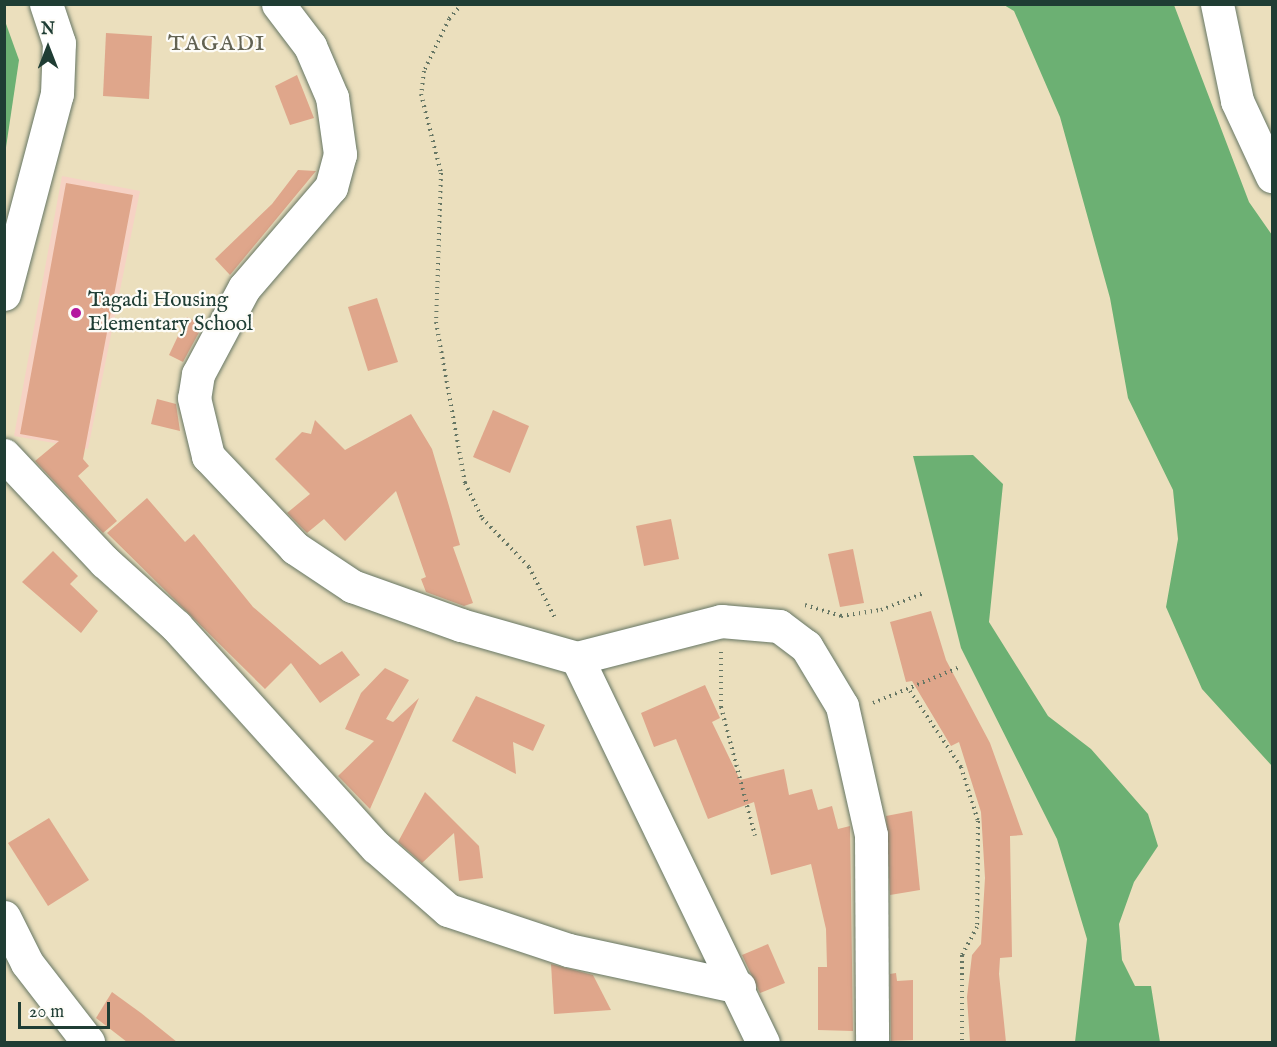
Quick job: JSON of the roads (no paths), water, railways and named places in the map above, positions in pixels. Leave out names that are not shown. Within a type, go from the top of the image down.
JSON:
[{"type":"street","points":[[4,294],[57,94],[59,43],[46,4]]},
{"type":"street","points":[[278,4],[310,46],[332,97],[340,154],[331,187],[244,288],[198,374],[195,406],[208,456],[295,548],[352,586],[388,602],[576,658],[721,621],[779,626],[806,646],[842,706],[871,835],[872,1042]]},
{"type":"street","points":[[1217,4],[1237,101],[1272,176]]},
{"type":"street","points":[[4,455],[105,562],[176,626],[376,848],[448,910],[601,959],[739,987]]},
{"type":"street","points":[[576,658],[739,987],[763,1042]]},
{"type":"street","points":[[4,917],[27,963],[88,1042]]},
{"type":"place","name":"Tagadi Housing Elementary School","points":[[76,313]]},
{"type":"district","name":"TAGADI","points":[[217,45]]}]
